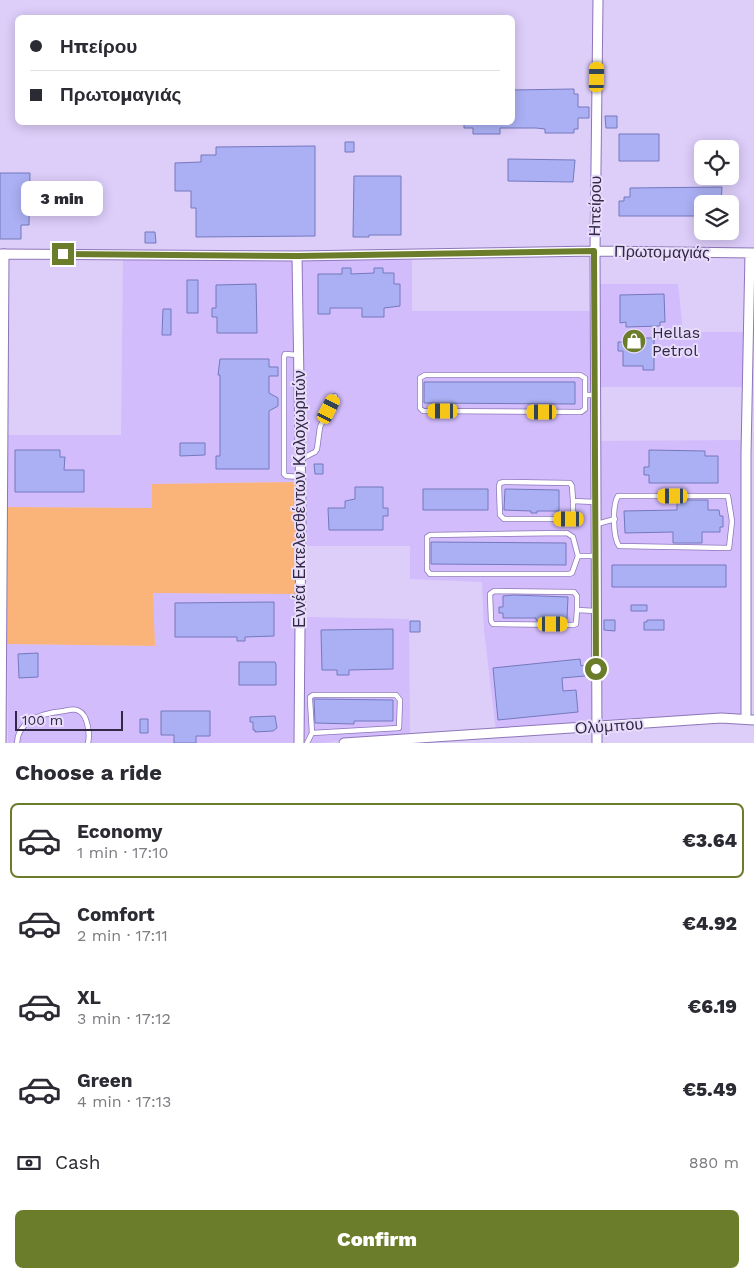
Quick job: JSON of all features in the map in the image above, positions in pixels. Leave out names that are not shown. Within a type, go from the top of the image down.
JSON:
[{"type":"street","name":"Ηπείρου","points":[[596,743],[594,251],[598,0]]},
{"type":"street","name":"Πρωτομαγιάς","points":[[2,254],[298,256],[594,251],[752,253]]},
{"type":"street","points":[[750,719],[746,454],[752,253]]},
{"type":"street","points":[[1,743],[2,254]]},
{"type":"street","name":"Εννέα Εκτελεσθέντων Καλοχωριτών","points":[[298,256],[300,477],[299,743]]},
{"type":"street","name":"Ολύμπου","points":[[344,743],[720,718],[750,719]]},
{"type":"lane","points":[[298,355],[285,354],[284,357],[284,474],[286,476],[300,477]]},
{"type":"lane","points":[[425,375],[580,375],[585,378],[585,394],[585,409],[581,412],[423,411],[420,408],[420,378],[425,375]]},
{"type":"lane","points":[[585,394],[595,395]]},
{"type":"lane","points":[[299,460],[315,452],[317,449],[320,426],[336,396]]},
{"type":"lane","points":[[504,482],[570,483],[573,501],[573,516],[569,519],[504,519],[500,515],[499,486],[500,483],[504,482]]},
{"type":"lane","points":[[618,496],[728,496],[732,521],[729,548],[620,546],[615,537],[615,518],[615,503],[618,496]]},
{"type":"lane","points":[[573,501],[595,502]]},
{"type":"lane","points":[[596,524],[615,518]]},
{"type":"lane","points":[[567,533],[573,537],[578,556],[572,573],[569,574],[430,574],[427,570],[426,537],[430,535],[567,533]]},
{"type":"lane","points":[[578,556],[595,556]]},
{"type":"lane","points":[[494,591],[574,592],[577,596],[577,610],[577,622],[573,625],[493,624],[491,621],[490,594],[494,591]]},
{"type":"lane","points":[[577,610],[596,611]]},
{"type":"lane","points":[[308,743],[312,733],[310,697],[314,695],[396,695],[400,700],[399,728],[312,733]]},
{"type":"lane","points":[[17,743],[20,730],[33,718],[59,711],[76,710],[81,711],[85,716],[89,738],[88,743]]},
{"type":"shaded area","points":[[123,258],[291,258],[295,263],[297,482],[153,484],[152,508],[7,507],[7,435],[121,435]]},
{"type":"shaded area","points":[[302,259],[412,260],[412,311],[591,311],[592,284],[678,284],[683,332],[746,332],[746,387],[599,387],[601,441],[744,440],[745,707],[741,714],[496,731],[484,630],[482,582],[410,579],[410,546],[306,546]]},
{"type":"shaded area","points":[[297,482],[297,594],[153,593],[155,646],[7,644],[7,507],[152,508],[152,484]]},
{"type":"shaded area","points":[[152,593],[304,594],[305,617],[409,619],[410,733],[322,743],[8,743],[7,644],[155,646]]},
{"type":"building","points":[[574,89],[574,94],[578,94],[578,107],[589,107],[589,118],[578,118],[578,129],[574,129],[574,133],[545,133],[545,129],[536,128],[500,128],[500,134],[473,134],[473,128],[464,128],[464,125],[515,125],[515,90]]},
{"type":"building","points":[[605,116],[617,116],[617,128],[606,128]]},
{"type":"building","points":[[619,134],[659,134],[659,161],[619,161]]},
{"type":"building","points":[[345,142],[354,142],[354,152],[345,152]]},
{"type":"building","points":[[315,146],[315,236],[196,237],[196,208],[191,208],[191,191],[175,191],[175,163],[201,162],[201,155],[216,155],[216,147]]},
{"type":"building","points":[[508,159],[575,160],[573,182],[508,181]]},
{"type":"building","points":[[0,173],[30,173],[29,225],[21,225],[21,239],[0,239]]},
{"type":"building","points":[[354,176],[401,176],[401,235],[353,237]]},
{"type":"building","points":[[722,187],[722,195],[694,195],[694,216],[619,216],[619,201],[624,201],[624,197],[630,197],[630,188]]},
{"type":"building","points":[[145,232],[155,232],[156,243],[145,243]]},
{"type":"building","points":[[342,268],[351,268],[351,274],[374,273],[374,268],[383,268],[383,273],[394,273],[394,284],[400,284],[400,306],[384,308],[384,317],[362,317],[362,308],[330,308],[330,314],[318,314],[318,274],[342,274]]},
{"type":"building","points":[[187,280],[198,280],[198,313],[187,313]]},
{"type":"building","points":[[256,284],[257,333],[217,333],[217,317],[212,317],[212,308],[216,308],[216,285]]},
{"type":"building","points":[[664,294],[665,322],[660,322],[660,326],[626,327],[626,322],[620,323],[620,295]]},
{"type":"building","points":[[163,309],[171,309],[171,335],[162,335]]},
{"type":"building","points":[[637,338],[654,338],[654,370],[643,370],[643,366],[623,366],[623,351],[618,351],[618,342],[637,342]]},
{"type":"building","points":[[220,359],[269,359],[269,367],[278,367],[278,376],[269,376],[269,393],[278,398],[278,406],[269,411],[269,469],[216,469],[216,456],[220,456],[220,375],[218,375]]},
{"type":"building","points":[[424,382],[575,382],[575,404],[424,403]]},
{"type":"building","points":[[180,443],[205,443],[205,455],[180,456]]},
{"type":"building","points":[[15,450],[60,450],[60,457],[65,457],[64,470],[84,470],[84,492],[15,492]]},
{"type":"building","points":[[649,450],[705,451],[705,456],[718,456],[718,483],[649,483],[649,475],[644,475],[644,467],[649,467]]},
{"type":"building","points":[[314,464],[323,464],[323,474],[315,474]]},
{"type":"building","points":[[355,487],[383,487],[383,508],[388,508],[388,516],[383,516],[383,530],[329,530],[328,508],[345,508],[345,501],[355,499]]},
{"type":"building","points":[[423,489],[488,489],[488,510],[423,510]]},
{"type":"building","points":[[505,489],[559,490],[559,511],[537,511],[537,513],[531,513],[531,511],[504,510]]},
{"type":"building","points":[[677,500],[708,500],[708,510],[719,510],[720,516],[723,516],[723,527],[720,527],[720,532],[702,532],[702,543],[673,543],[673,532],[625,533],[624,511],[677,510]]},
{"type":"building","points":[[431,542],[566,543],[566,565],[431,564]]},
{"type":"building","points":[[612,565],[726,565],[726,587],[612,587]]},
{"type":"building","points":[[503,596],[568,597],[567,619],[541,618],[541,621],[536,620],[536,618],[503,618],[503,613],[499,613],[499,607],[503,607]]},
{"type":"building","points":[[274,602],[274,636],[245,637],[245,641],[237,641],[237,637],[175,637],[175,603]]},
{"type":"building","points":[[631,605],[647,605],[647,611],[631,611]]},
{"type":"building","points":[[604,620],[615,620],[615,631],[604,630]]},
{"type":"building","points":[[647,620],[664,620],[664,630],[644,630],[644,622],[647,622]]},
{"type":"building","points":[[410,621],[420,621],[420,632],[410,632]]},
{"type":"building","points":[[393,629],[393,669],[349,670],[349,675],[337,675],[337,670],[322,670],[321,630]]},
{"type":"building","points":[[38,653],[38,677],[19,678],[18,654]]},
{"type":"building","points":[[580,659],[581,666],[584,665],[585,676],[562,678],[563,691],[576,690],[578,712],[498,720],[493,668]]},
{"type":"building","points":[[239,662],[275,662],[276,685],[239,685]]},
{"type":"building","points":[[314,699],[393,700],[393,721],[354,721],[354,724],[315,723]]},
{"type":"building","points":[[161,711],[210,711],[210,736],[196,736],[196,743],[174,743],[174,735],[161,735]]},
{"type":"building","points":[[275,716],[277,728],[273,731],[255,732],[253,730],[253,722],[250,722],[250,717]]},
{"type":"building","points":[[140,719],[148,719],[148,733],[140,733]]},
{"type":"place","name":"Hellas Petrol","points":[[634,341]]},
{"type":"route","points":[[63,254],[298,256],[594,251],[596,669]]}]
